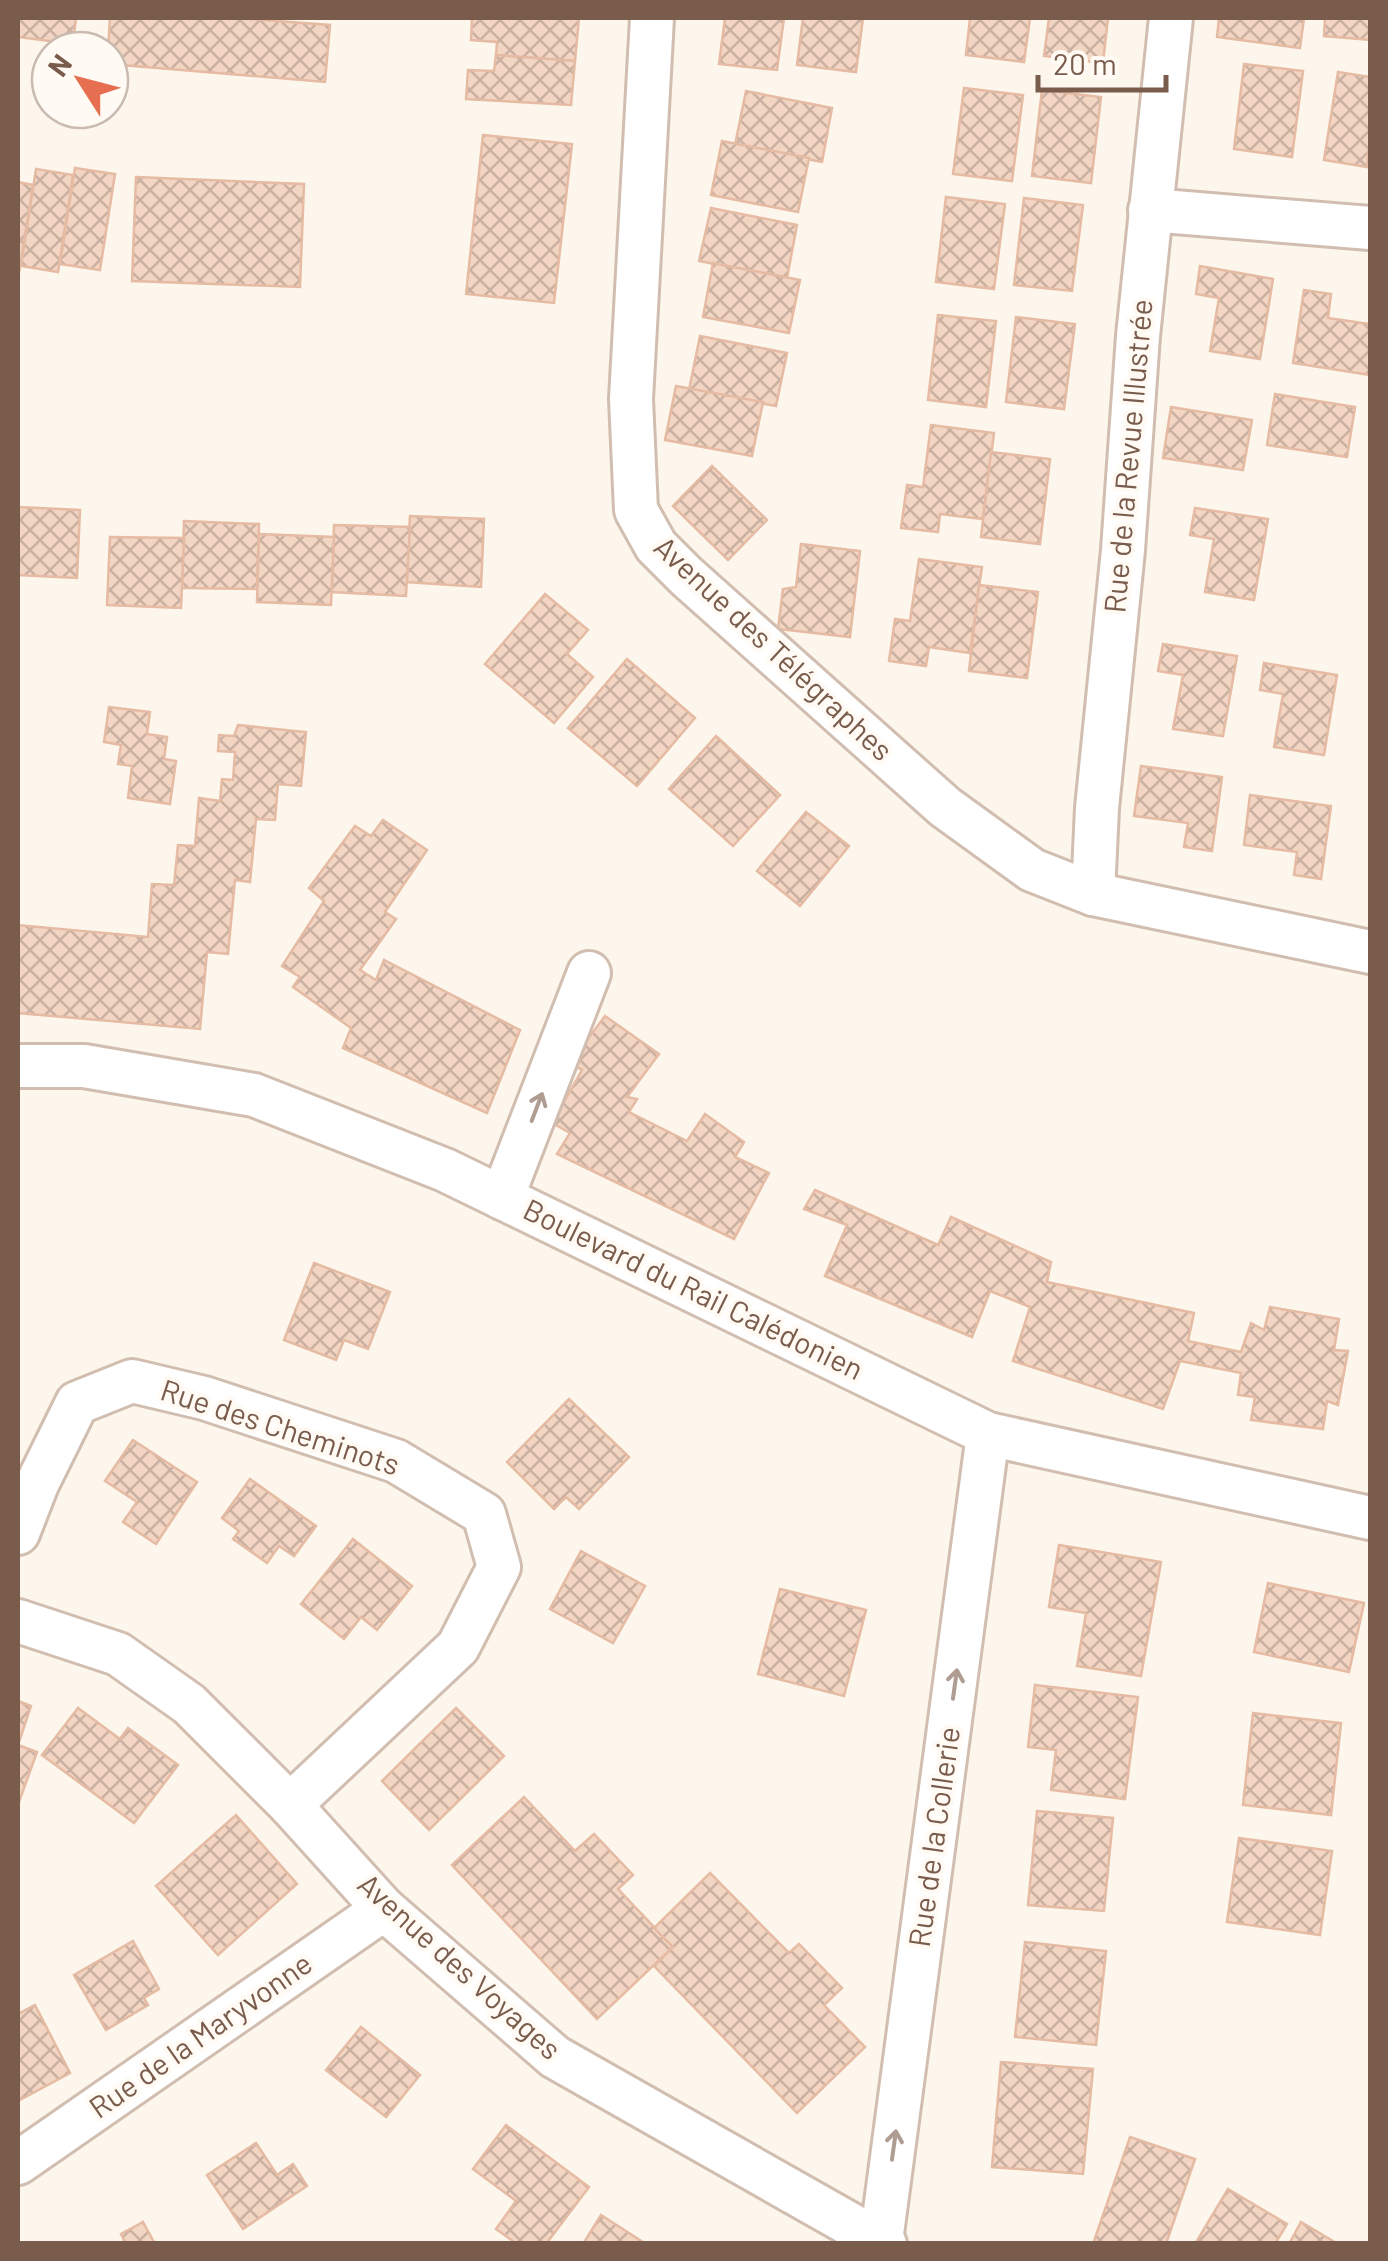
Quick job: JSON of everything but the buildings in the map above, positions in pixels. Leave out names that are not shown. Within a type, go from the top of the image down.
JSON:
[{"type":"street","name":"Avenue des Télégraphes","points":[[652,18],[631,399],[636,510],[656,546],[944,807],[1032,870],[1093,894],[1370,952]]},
{"type":"street","name":"Rue de la Revue Illustrée","points":[[1093,894],[1138,336],[1171,18]]},
{"type":"street","points":[[1150,210],[1370,228]]},
{"type":"street","points":[[502,1198],[589,974]]},
{"type":"street","name":"Boulevard du Rail Calédonien","points":[[18,1066],[84,1066],[254,1095],[445,1170],[988,1434],[1370,1518]]},
{"type":"street","name":"Rue des Cheminots","points":[[18,1534],[37,1484],[76,1404],[132,1380],[204,1398],[396,1461],[484,1514],[499,1567],[458,1647],[290,1805]]},
{"type":"street","name":"Rue de la Collerie","points":[[883,2242],[988,1434]]},
{"type":"street","name":"Avenue des Voyages","points":[[18,1621],[118,1654],[189,1704],[290,1805],[384,1909],[555,2056],[883,2242]]},
{"type":"street","name":"Rue de la Maryvonne","points":[[18,2163],[384,1909]]}]
